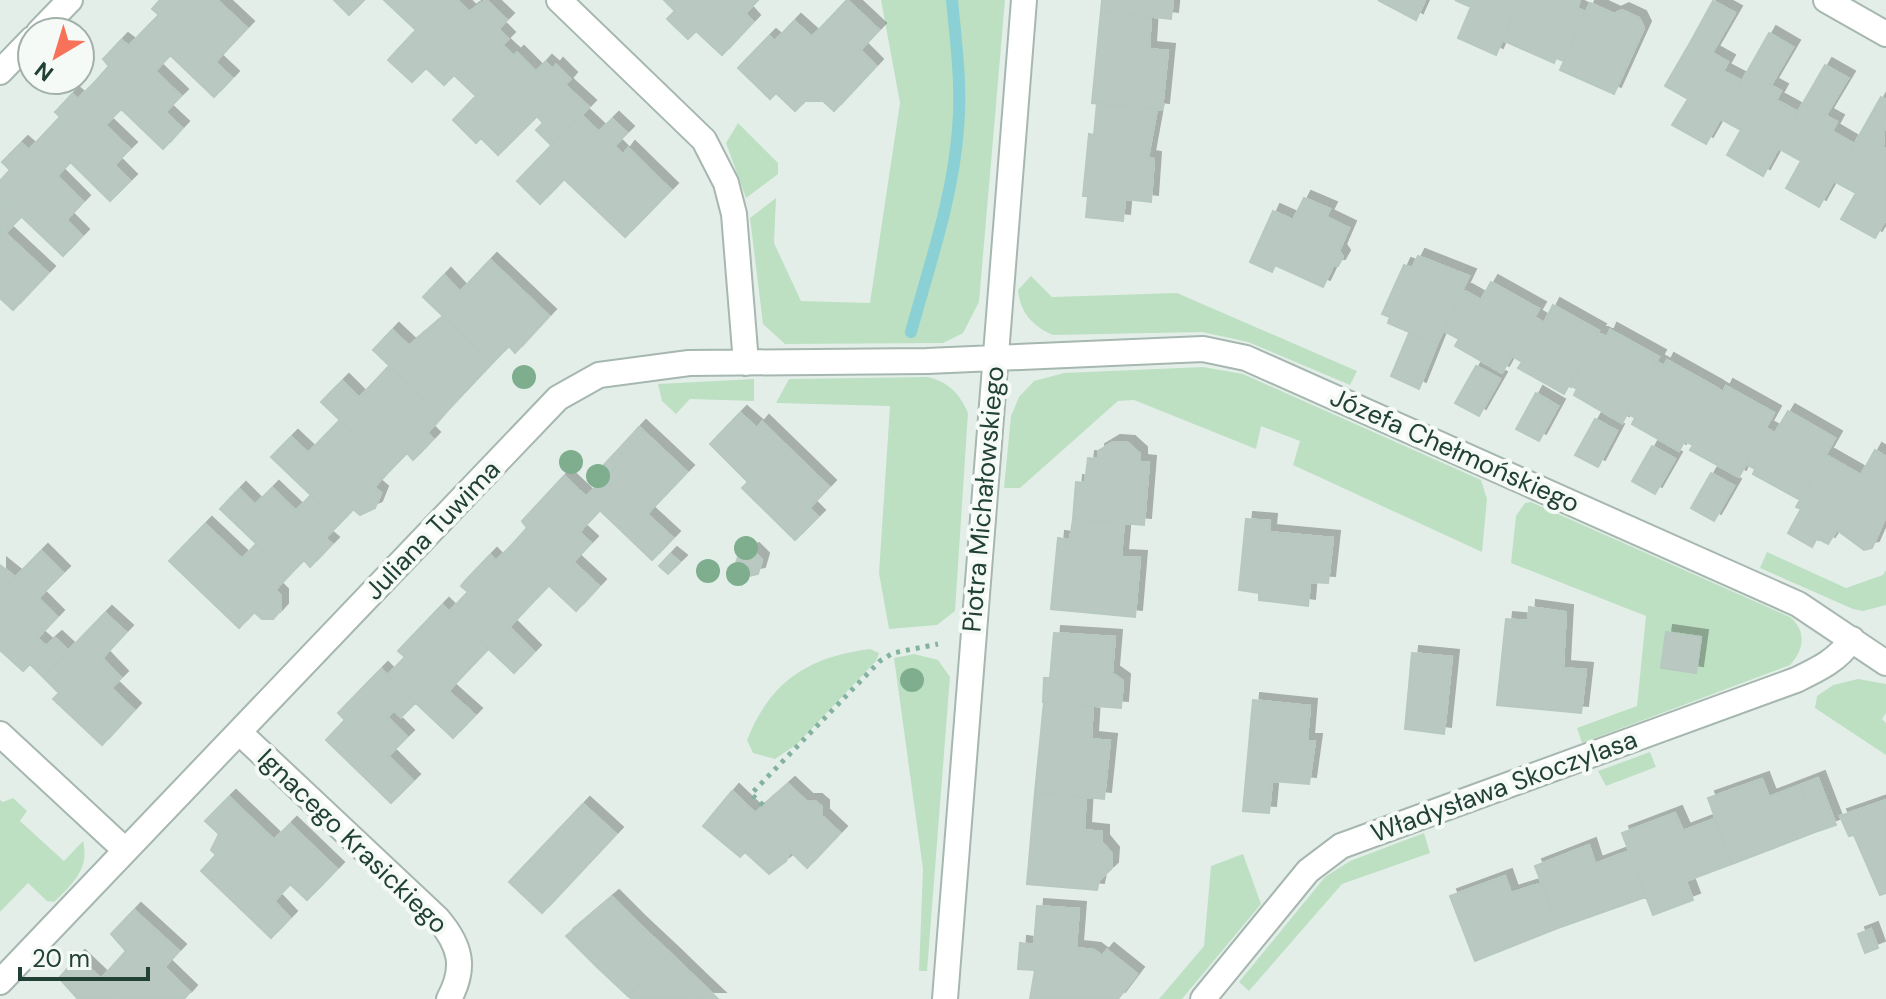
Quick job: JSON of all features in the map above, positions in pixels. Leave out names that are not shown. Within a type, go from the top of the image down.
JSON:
[{"type":"street","points":[[54,16],[70,0]]},
{"type":"street","points":[[559,0],[704,140],[710,150],[726,183],[734,214],[746,363]]},
{"type":"street","name":"Piotra Michałowskiego","points":[[945,999],[1024,0]]},
{"type":"street","points":[[1826,0],[1886,34]]},
{"type":"street","points":[[0,72],[16,56]]},
{"type":"street","name":"Józefa Chełmońskiego","points":[[994,358],[1203,349],[1246,358],[1798,604],[1852,639],[1882,651]]},
{"type":"street","name":"Juliana Tuwima","points":[[0,982],[558,398],[599,375],[689,363],[994,358]]},
{"type":"street","name":"Władysława Skoczylasa","points":[[1203,999],[1308,871],[1341,846],[1796,680],[1833,660],[1852,639]]},
{"type":"street","name":"Ignacego Krasickiego","points":[[239,732],[438,919],[455,940],[461,961],[459,980],[449,999]]},
{"type":"street","points":[[0,734],[125,850]]},
{"type":"path","points":[[763,805],[751,794],[885,656],[951,641]]},
{"type":"green space","points":[[881,0],[1005,0],[979,302],[963,333],[943,343],[785,344],[763,324],[750,218],[776,198],[774,243],[801,301],[870,303],[900,103]]},
{"type":"green space","points":[[738,123],[778,163],[778,174],[746,198],[726,143]]},
{"type":"green space","points":[[1031,276],[1052,297],[1177,293],[1357,371],[1350,385],[1248,342],[1202,332],[1053,335],[1033,323],[1021,305],[1018,290]]},
{"type":"green space","points":[[1203,367],[1243,374],[1481,480],[1487,499],[1482,552],[1293,465],[1300,441],[1261,426],[1256,449],[1134,400],[1118,401],[1020,488],[1004,488],[1011,416],[1019,397],[1034,381],[1064,373]]},
{"type":"green space","points":[[927,377],[952,389],[968,413],[955,611],[937,625],[889,629],[879,573],[890,406],[776,403],[789,379]]},
{"type":"green space","points":[[754,379],[754,401],[690,399],[676,414],[662,401],[658,384]]},
{"type":"green space","points":[[1531,502],[1790,617],[1801,634],[1798,653],[1790,665],[1582,743],[1577,728],[1637,706],[1646,616],[1511,563],[1516,516],[1525,503]]},
{"type":"green space","points":[[1767,552],[1846,588],[1883,575],[1886,570],[1886,605],[1863,611],[1853,609],[1760,568]]},
{"type":"green space","points":[[870,649],[879,653],[876,661],[797,744],[775,759],[753,753],[747,740],[757,719],[780,687],[811,665]]},
{"type":"green space","points":[[914,654],[938,660],[950,677],[927,971],[919,971],[923,869],[894,658]]},
{"type":"green space","points":[[1858,679],[1886,684],[1886,713],[1882,719],[1886,723],[1886,755],[1815,708],[1817,696],[1833,685]]},
{"type":"green space","points":[[1650,752],[1656,767],[1606,786],[1598,771]]},
{"type":"green space","points":[[13,798],[27,811],[20,821],[64,861],[83,841],[84,860],[78,875],[54,902],[47,901],[28,883],[0,912],[0,800],[3,802]]},
{"type":"green space","points":[[1424,833],[1430,853],[1342,884],[1249,991],[1239,982],[1325,877],[1350,861]]},
{"type":"green space","points":[[1243,854],[1261,904],[1182,999],[1159,999],[1204,946],[1211,866]]},
{"type":"building","points":[[160,0],[217,0],[247,28],[215,62],[232,78],[214,97],[144,30],[159,15],[152,9]]},
{"type":"building","points":[[334,0],[364,0],[349,15]]},
{"type":"building","points":[[384,0],[444,0],[416,30]]},
{"type":"building","points":[[444,0],[457,0],[469,12],[486,0],[507,20],[498,29],[508,39],[502,45],[514,56],[476,96],[454,75],[444,85],[426,68],[412,82],[388,60]]},
{"type":"building","points":[[664,0],[758,0],[745,13],[753,22],[722,55],[696,31],[688,39],[667,19],[675,11]]},
{"type":"building","points":[[847,0],[879,30],[860,50],[876,66],[834,111],[823,101],[805,101],[795,111],[776,93],[770,99],[738,68],[769,36],[775,41],[794,21],[812,37]]},
{"type":"building","points":[[1102,0],[1173,0],[1171,19],[1101,11]]},
{"type":"building","points":[[1378,0],[1425,0],[1416,20]]},
{"type":"building","points":[[1455,0],[1520,0],[1496,55],[1458,38],[1471,7]]},
{"type":"building","points":[[1520,0],[1580,0],[1577,8],[1585,12],[1564,61],[1556,58],[1554,63],[1502,40]]},
{"type":"building","points":[[1713,1],[1735,13],[1712,53],[1691,41]]},
{"type":"building","points":[[1590,3],[1614,14],[1622,10],[1639,18],[1644,28],[1614,94],[1560,70]]},
{"type":"building","points":[[1101,11],[1151,17],[1149,49],[1168,51],[1162,110],[1092,103]]},
{"type":"building","points":[[144,30],[170,55],[155,71],[181,96],[165,112],[182,128],[163,149],[96,85],[109,66],[103,59],[121,40],[129,46]]},
{"type":"building","points":[[1769,33],[1793,47],[1771,85],[1747,72]]},
{"type":"building","points":[[1691,41],[1728,62],[1723,71],[1742,81],[1706,144],[1672,125],[1688,99],[1665,86]]},
{"type":"building","points":[[517,53],[536,72],[545,62],[553,69],[556,65],[570,79],[565,85],[589,107],[552,146],[536,130],[543,123],[537,116],[498,155],[481,138],[476,143],[453,120]]},
{"type":"building","points":[[1825,65],[1848,78],[1826,115],[1803,103]]},
{"type":"building","points":[[1747,72],[1781,91],[1776,100],[1798,112],[1763,176],[1727,155],[1741,130],[1721,119]]},
{"type":"building","points":[[96,85],[121,109],[105,125],[130,149],[114,165],[130,181],[110,201],[43,135],[60,117],[55,112],[70,96],[78,99],[81,96],[96,96]]},
{"type":"building","points":[[1881,97],[1886,100],[1883,147],[1860,134]]},
{"type":"building","points":[[1097,103],[1157,109],[1148,158],[1154,159],[1151,202],[1125,199],[1123,221],[1086,217],[1088,196],[1083,196],[1089,134],[1094,135]]},
{"type":"building","points":[[1803,103],[1837,122],[1832,131],[1854,144],[1819,207],[1786,188],[1801,161],[1778,148]]},
{"type":"building","points":[[581,115],[599,132],[612,119],[627,133],[614,146],[623,155],[628,148],[671,190],[625,237],[564,179],[540,204],[517,181]]},
{"type":"building","points":[[1860,134],[1886,149],[1886,219],[1875,238],[1841,219],[1856,193],[1834,181]]},
{"type":"building","points":[[43,135],[70,162],[57,176],[83,202],[66,220],[82,236],[63,256],[0,196],[0,181],[10,170],[2,162],[21,143],[29,150]]},
{"type":"building","points":[[0,196],[21,217],[5,233],[48,273],[13,310],[0,298]]},
{"type":"building","points":[[1304,198],[1330,209],[1326,217],[1349,228],[1339,251],[1343,257],[1338,266],[1333,266],[1323,287],[1275,265],[1272,272],[1250,262],[1273,211],[1293,220]]},
{"type":"building","points":[[1418,256],[1469,276],[1437,344],[1388,323],[1390,317],[1382,314],[1404,265],[1412,268]]},
{"type":"building","points":[[490,260],[549,316],[515,353],[509,346],[492,363],[423,297],[444,275],[460,292]]},
{"type":"building","points":[[1491,282],[1539,309],[1502,373],[1455,346],[1459,339],[1444,331],[1463,290],[1481,300]]},
{"type":"building","points":[[1553,305],[1599,331],[1564,394],[1518,368],[1522,362],[1512,356],[1534,317],[1544,323]]},
{"type":"building","points":[[443,317],[492,363],[442,416],[373,350],[392,330],[409,346]]},
{"type":"building","points":[[1610,330],[1659,357],[1622,423],[1574,395],[1577,389],[1570,385],[1599,333],[1607,337]]},
{"type":"building","points":[[1409,333],[1437,344],[1419,389],[1391,376]]},
{"type":"building","points":[[1667,360],[1715,387],[1679,451],[1632,424],[1635,418],[1627,413],[1657,362],[1664,366]]},
{"type":"building","points":[[389,366],[442,416],[427,433],[433,439],[418,455],[413,460],[407,453],[391,469],[321,402],[342,381],[359,398]]},
{"type":"building","points":[[1476,366],[1500,379],[1479,416],[1455,403]]},
{"type":"building","points":[[1726,386],[1774,413],[1739,477],[1690,450],[1693,445],[1685,441],[1715,387],[1723,392]]},
{"type":"building","points":[[1536,393],[1558,406],[1539,441],[1516,429]]},
{"type":"building","points":[[1788,411],[1835,438],[1800,500],[1753,474],[1755,469],[1746,464],[1766,428],[1775,433]]},
{"type":"building","points":[[740,413],[757,428],[762,422],[829,487],[809,508],[818,517],[795,540],[742,488],[748,482],[710,444]]},
{"type":"building","points":[[1595,419],[1617,431],[1598,467],[1575,455]]},
{"type":"building","points":[[340,420],[391,469],[374,487],[381,493],[375,508],[360,515],[353,509],[340,523],[271,457],[291,437],[308,453]]},
{"type":"building","points":[[639,427],[687,472],[647,514],[673,538],[652,560],[586,497],[625,457],[618,450]]},
{"type":"building","points":[[1113,442],[1128,443],[1140,454],[1140,462],[1149,463],[1144,525],[1073,519],[1076,482],[1085,483],[1088,458],[1098,459],[1098,451]]},
{"type":"building","points":[[1652,446],[1675,459],[1655,494],[1632,481]]},
{"type":"building","points":[[618,450],[625,457],[607,475],[600,469]]},
{"type":"building","points":[[1875,450],[1886,457],[1886,516],[1872,548],[1864,550],[1837,530],[1828,544],[1817,538],[1812,547],[1788,533],[1801,509],[1796,507],[1826,455],[1861,475]]},
{"type":"building","points":[[1711,473],[1734,486],[1714,521],[1691,508]]},
{"type":"building","points":[[564,476],[600,510],[579,532],[591,543],[573,562],[599,586],[576,611],[509,548],[527,528],[522,521]]},
{"type":"building","points":[[272,488],[296,511],[311,495],[340,523],[325,538],[332,544],[310,567],[304,560],[289,575],[220,509],[239,489],[255,505]]},
{"type":"building","points":[[1073,519],[1124,523],[1121,557],[1140,558],[1135,617],[1051,609],[1058,538],[1070,540]]},
{"type":"building","points":[[1246,519],[1270,521],[1269,532],[1333,538],[1328,583],[1310,582],[1308,606],[1259,600],[1259,593],[1239,590]]},
{"type":"building","points":[[205,524],[242,559],[256,544],[289,575],[275,590],[281,596],[281,610],[273,619],[262,619],[254,612],[239,628],[169,561]]},
{"type":"building","points":[[509,548],[549,585],[509,627],[534,652],[514,673],[449,612],[468,592],[461,586],[465,581],[490,555],[496,561]]},
{"type":"building","points":[[752,550],[762,560],[758,574],[745,577],[735,567],[739,553]]},
{"type":"building","points":[[41,551],[63,573],[38,598],[57,617],[37,638],[46,646],[55,638],[69,651],[43,677],[30,664],[23,671],[0,650],[0,593]]},
{"type":"building","points":[[670,554],[680,562],[668,574],[659,566]]},
{"type":"building","points":[[0,565],[15,577],[0,593]]},
{"type":"building","points":[[442,605],[488,649],[448,691],[475,715],[453,738],[387,676],[405,657],[398,651]]},
{"type":"building","points":[[1529,607],[1566,612],[1563,668],[1586,670],[1581,713],[1497,705],[1506,619],[1528,621]]},
{"type":"building","points":[[105,613],[126,632],[102,658],[121,678],[111,688],[134,710],[102,745],[53,699],[59,693],[43,677]]},
{"type":"building","points":[[1666,632],[1701,637],[1696,673],[1661,668]]},
{"type":"building","points":[[1054,633],[1115,637],[1112,673],[1123,681],[1121,708],[1043,702],[1044,678],[1050,678]]},
{"type":"building","points":[[1412,653],[1452,657],[1444,734],[1405,729]]},
{"type":"building","points":[[381,669],[415,703],[401,717],[394,710],[387,717],[407,737],[388,756],[413,781],[391,803],[326,740],[345,720],[338,713]]},
{"type":"building","points":[[1253,700],[1310,706],[1307,741],[1315,741],[1309,784],[1272,781],[1269,813],[1243,811]]},
{"type":"building","points":[[1044,702],[1093,706],[1091,739],[1110,741],[1104,799],[1035,792]]},
{"type":"building","points":[[1818,778],[1836,825],[1818,831],[1800,785]]},
{"type":"building","points":[[1762,779],[1769,797],[1800,785],[1818,831],[1732,864],[1708,798]]},
{"type":"building","points":[[788,784],[806,801],[815,801],[822,807],[822,816],[840,833],[807,868],[790,851],[786,861],[769,874],[745,852],[740,857],[703,826],[732,791],[755,813]]},
{"type":"building","points":[[1035,792],[1086,796],[1084,830],[1102,832],[1102,842],[1112,854],[1111,869],[1099,880],[1097,890],[1027,884]]},
{"type":"building","points":[[229,797],[274,840],[290,824],[337,869],[307,900],[290,884],[274,901],[290,918],[271,938],[201,871],[216,855],[211,850],[219,834],[205,821]]},
{"type":"building","points":[[1886,800],[1886,893],[1880,895],[1854,835],[1849,836],[1840,816]]},
{"type":"building","points":[[583,804],[616,834],[542,913],[509,882]]},
{"type":"building","points":[[1675,813],[1683,831],[1714,819],[1732,864],[1686,881],[1693,900],[1653,915],[1622,833]]},
{"type":"building","points":[[1589,845],[1595,864],[1629,851],[1646,897],[1558,928],[1535,866]]},
{"type":"building","points":[[1505,876],[1511,893],[1542,883],[1558,928],[1475,961],[1450,896]]},
{"type":"building","points":[[612,897],[639,924],[598,968],[566,936]]},
{"type":"building","points":[[1037,906],[1079,909],[1076,948],[1094,950],[1102,956],[1107,950],[1137,974],[1118,999],[1030,999],[1035,970],[1018,969],[1020,943],[1034,945]]},
{"type":"building","points":[[134,910],[179,951],[164,967],[190,992],[184,999],[122,999],[101,979],[126,951],[111,934]]},
{"type":"building","points":[[639,924],[670,953],[628,996],[598,968]]},
{"type":"building","points":[[1871,929],[1878,948],[1865,953],[1858,934]]},
{"type":"building","points":[[670,953],[700,982],[683,999],[632,999],[628,996]]},
{"type":"building","points":[[78,957],[122,999],[78,999],[59,978]]},
{"type":"building","points":[[700,982],[718,999],[683,999]]},
{"type":"waterway","points":[[911,332],[939,232],[955,155],[959,97],[952,0]]}]
